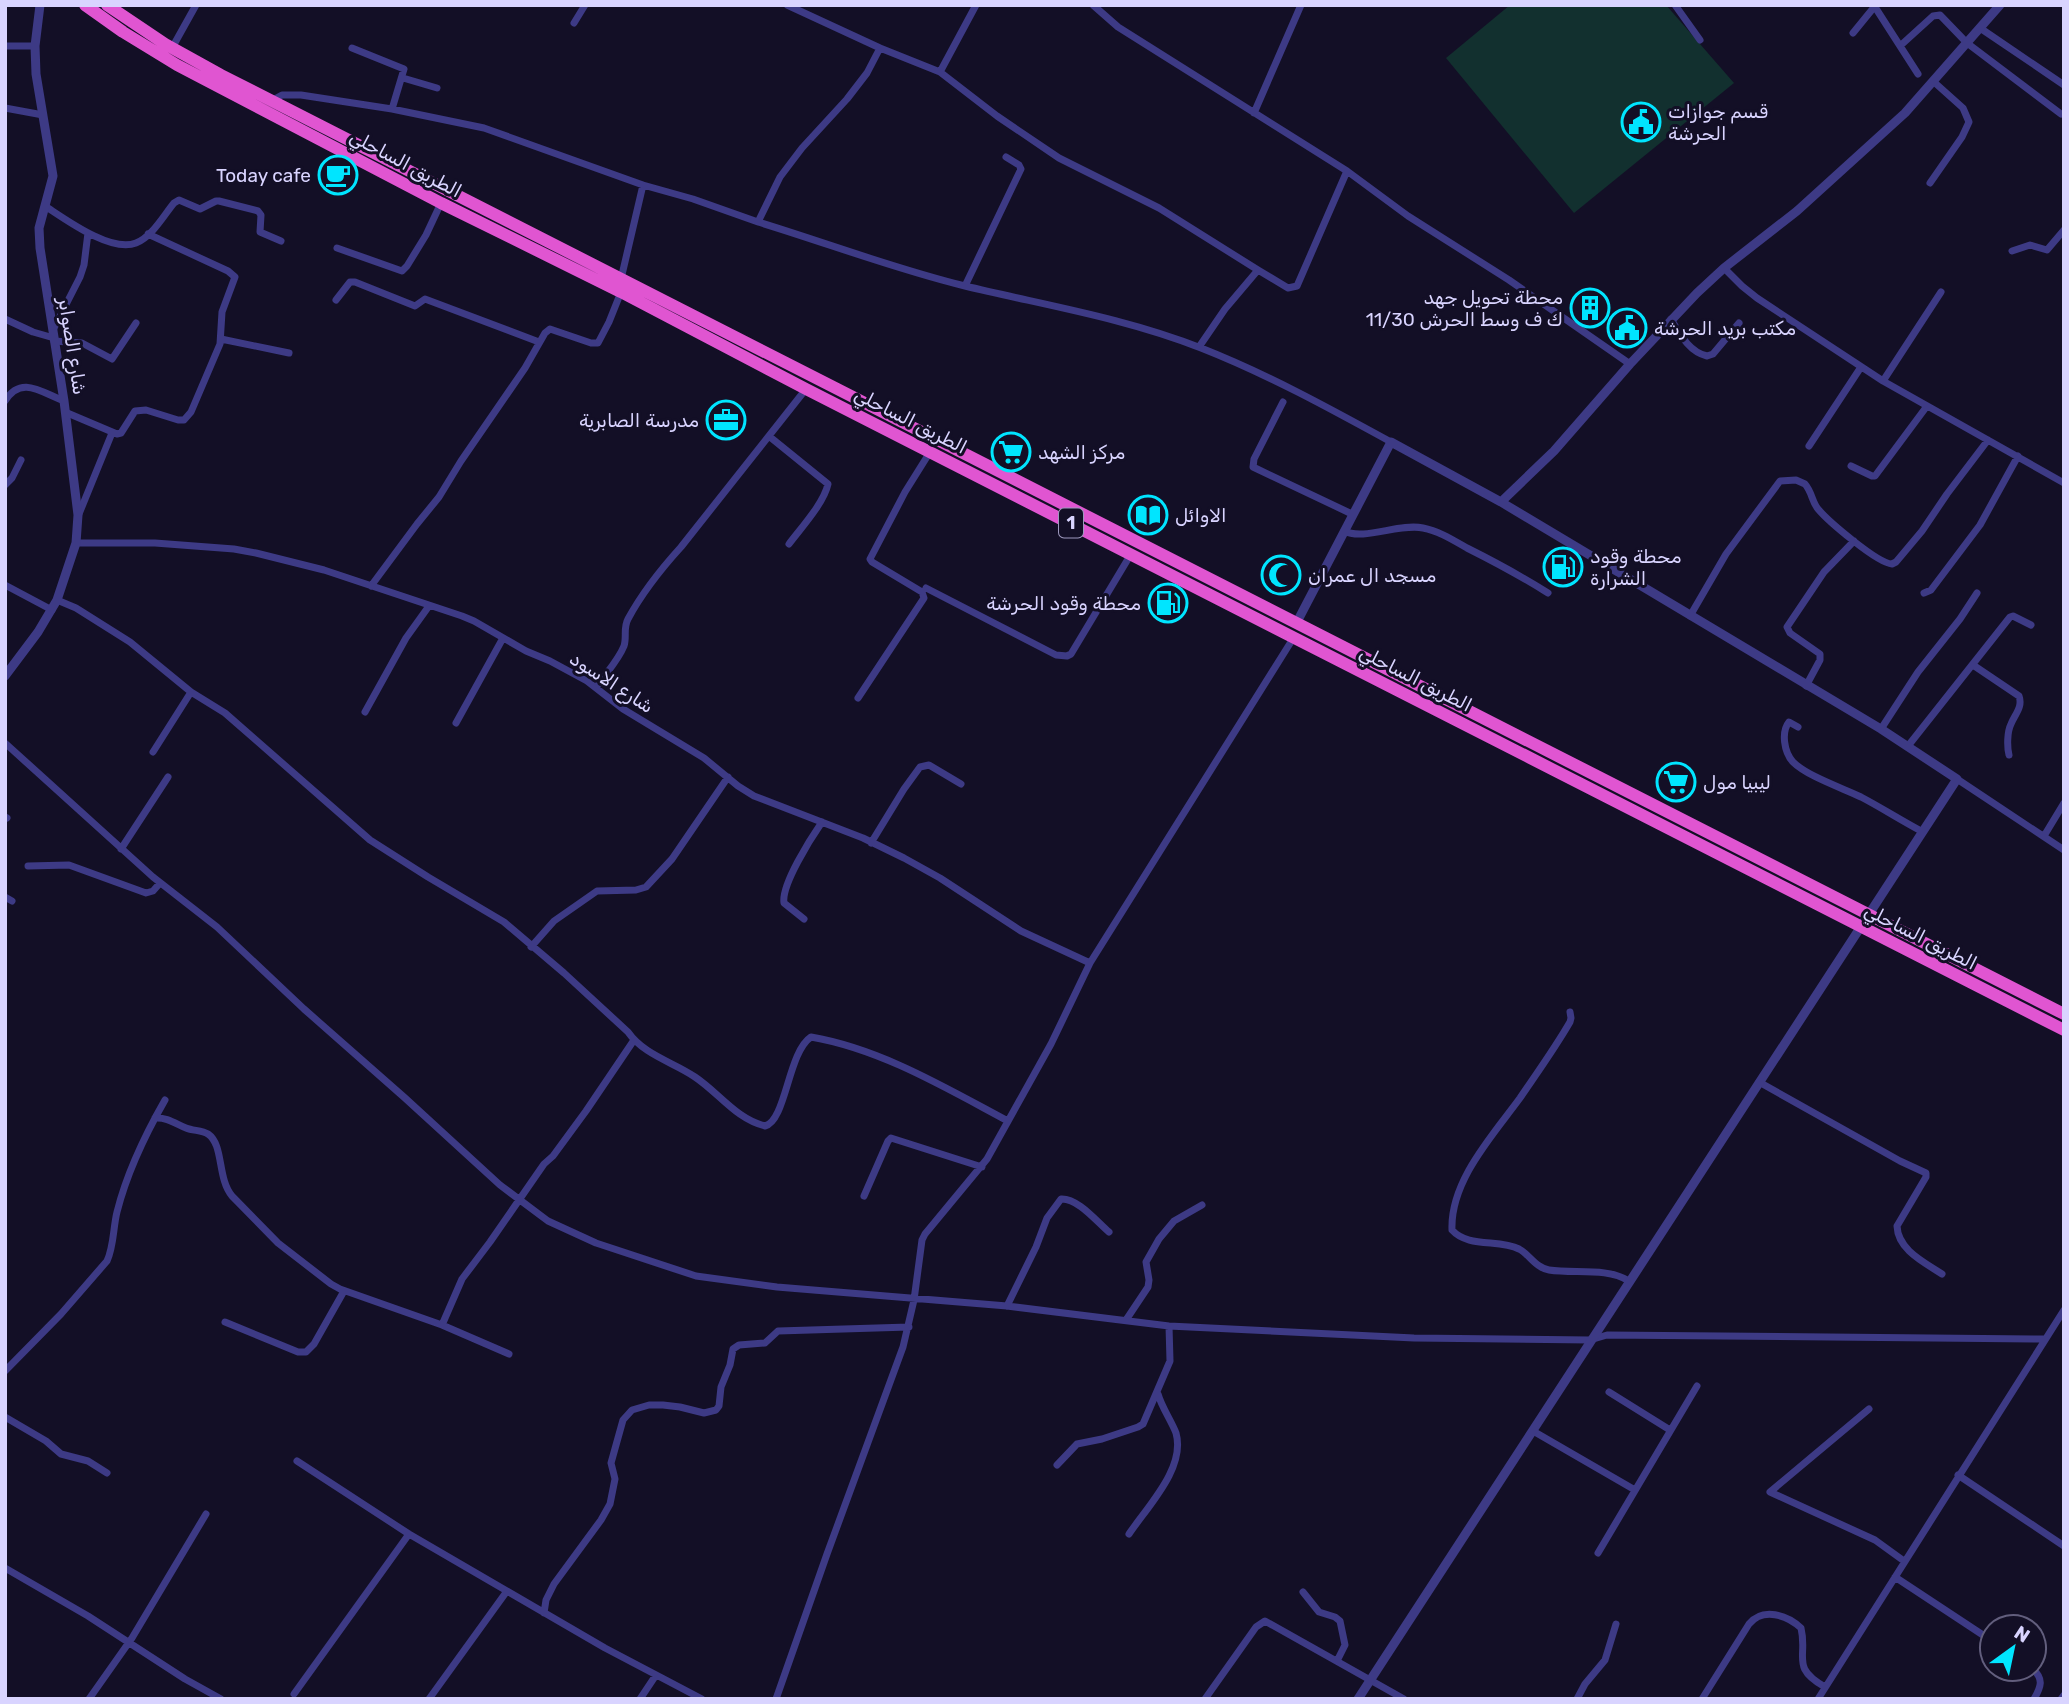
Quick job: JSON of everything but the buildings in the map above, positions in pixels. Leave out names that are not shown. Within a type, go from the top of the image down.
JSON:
[{"type":"highway","name":"الطريق الساحلي","points":[[85,5],[123,33],[177,65],[354,150],[970,464],[1297,622],[2064,1014]]},
{"type":"highway","name":"الطريق الساحلي","points":[[107,5],[172,48],[271,101],[440,203],[621,285],[806,389],[930,452],[970,464],[1131,554],[2064,1030]]},
{"type":"street","name":"شارع الصوابر","points":[[5,676],[57,600],[76,543],[78,515],[64,401],[40,248],[39,228],[53,176],[36,74],[35,46],[40,5]]},
{"type":"street","points":[[172,48],[196,5]]},
{"type":"street","points":[[575,23],[585,5]]},
{"type":"street","points":[[787,5],[940,72],[997,116],[1059,158],[1159,208],[1288,288],[1297,286],[1347,171]]},
{"type":"street","points":[[940,72],[976,5]]},
{"type":"street","points":[[1093,5],[1118,27],[1347,171],[1390,204],[1630,363]]},
{"type":"street","points":[[1254,113],[1301,5]]},
{"type":"street","points":[[1675,5],[1700,40]]},
{"type":"street","points":[[1501,502],[1553,451],[1671,319],[1724,268],[1797,211],[1905,113],[2000,5]]},
{"type":"street","points":[[1853,33],[1875,6],[1918,74]]},
{"type":"street","points":[[1900,46],[1937,14],[1946,19],[1967,43],[2061,114]]},
{"type":"street","points":[[1980,28],[2064,85]]},
{"type":"street","points":[[5,46],[35,46]]},
{"type":"street","points":[[352,48],[402,66],[405,71],[392,109]]},
{"type":"street","points":[[758,222],[780,177],[802,148],[847,99],[867,73],[880,48]]},
{"type":"street","points":[[402,78],[437,88]]},
{"type":"street","points":[[1930,183],[1962,137],[1969,122],[1963,108],[1934,82]]},
{"type":"street","points":[[271,101],[282,95],[300,95],[392,109],[484,128],[643,185],[890,266],[965,286],[1083,311],[1199,347],[1268,377],[1501,502],[1881,729],[2064,850]]},
{"type":"street","points":[[5,108],[43,115]]},
{"type":"street","points":[[965,286],[1021,169],[1006,157]]},
{"type":"street","points":[[371,586],[439,498],[550,329],[598,343],[609,322],[621,285],[643,185]]},
{"type":"street","points":[[45,206],[101,239],[132,244],[148,234],[179,200],[202,209],[216,201],[258,211],[261,215],[260,232],[281,241]]},
{"type":"street","points":[[337,248],[402,271],[426,235],[440,203]]},
{"type":"street","points":[[54,337],[80,277],[88,233]]},
{"type":"street","points":[[65,412],[112,433],[121,433],[132,414],[139,410],[178,420],[187,418],[221,339],[222,312],[234,276],[148,234]]},
{"type":"street","points":[[2012,251],[2030,245],[2046,250],[2062,234]]},
{"type":"street","points":[[1724,268],[1757,298],[1883,381],[2064,483]]},
{"type":"street","points":[[1199,347],[1225,309],[1258,270]]},
{"type":"street","points":[[336,300],[346,284],[355,282],[415,306],[425,299],[539,342]]},
{"type":"street","points":[[1883,381],[1941,292]]},
{"type":"street","points":[[5,319],[33,332],[82,343],[112,359],[136,323]]},
{"type":"street","points":[[1671,319],[1690,347],[1707,356],[1713,354],[1738,323]]},
{"type":"street","points":[[221,339],[289,353]]},
{"type":"street","points":[[1809,446],[1861,367]]},
{"type":"street","points":[[5,401],[13,389],[19,386],[29,387],[64,401]]},
{"type":"street","points":[[596,688],[623,648],[625,625],[638,603],[806,389]]},
{"type":"street","points":[[1283,402],[1254,459],[1253,467],[1352,514]]},
{"type":"street","points":[[1851,466],[1875,475],[1927,406]]},
{"type":"street","points":[[78,515],[112,433]]},
{"type":"street","points":[[769,437],[828,484],[818,504],[789,544]]},
{"type":"street","points":[[1690,616],[1726,554],[1780,481],[1796,480],[1805,484],[1816,507],[1854,541],[1886,564],[1896,562],[1922,531],[1988,440]]},
{"type":"street","points":[[1297,622],[1391,442]]},
{"type":"street","points":[[858,698],[924,598],[922,592],[870,559],[905,492],[930,452]]},
{"type":"street","points":[[1924,593],[1931,590],[1973,535],[2018,456]]},
{"type":"street","points":[[5,485],[12,478],[21,460]]},
{"type":"street","points":[[1344,531],[1354,535],[1401,527],[1422,527],[1438,532],[1509,569],[1548,593]]},
{"type":"street","points":[[1806,686],[1820,660],[1820,654],[1790,633],[1787,627],[1824,572],[1854,541]]},
{"type":"street","name":"شارع الاسود","points":[[76,543],[155,543],[234,549],[298,563],[474,621],[596,688],[623,709],[704,758],[738,786],[769,803],[822,822],[922,867],[1021,931],[1090,963]]},
{"type":"street","points":[[926,588],[1056,655],[1067,656],[1071,654],[1131,554]]},
{"type":"street","points":[[5,585],[52,610]]},
{"type":"street","points":[[1881,729],[1917,671],[1960,619],[1977,593]]},
{"type":"street","points":[[57,600],[76,608],[130,642],[191,692],[225,713],[370,840],[504,922],[564,973],[634,1040],[695,1077],[751,1122],[772,1125],[788,1080],[805,1042],[811,1037],[881,1057],[1008,1121]]},
{"type":"street","points":[[365,712],[406,638],[429,606]]},
{"type":"street","points":[[1908,746],[2010,617],[2031,625]]},
{"type":"street","points":[[776,1699],[909,1327],[922,1240],[982,1167],[1051,1044],[1090,963],[1294,637]]},
{"type":"street","points":[[456,723],[503,638]]},
{"type":"street","points":[[1973,665],[2019,696],[2020,706],[2009,729],[2009,755]]},
{"type":"street","points":[[153,752],[191,692]]},
{"type":"street","points":[[1798,727],[1789,722],[1784,739],[1787,755],[1794,763],[1806,772],[1865,799],[1923,832]]},
{"type":"street","points":[[5,743],[160,883],[217,927],[473,1162],[519,1200],[548,1221],[596,1243],[696,1276],[777,1287],[1007,1306],[1169,1325],[1413,1338],[1590,1340],[1607,1335],[2045,1339]]},
{"type":"street","points":[[871,843],[920,766],[929,765],[961,784]]},
{"type":"street","points":[[121,849],[169,777]]},
{"type":"street","points":[[531,947],[554,921],[597,891],[636,890],[646,887],[672,859],[728,777]]},
{"type":"street","points":[[1358,1699],[1957,779]]},
{"type":"street","points":[[2043,836],[2064,803]]},
{"type":"street","points":[[804,919],[784,903],[783,896],[792,873],[822,822]]},
{"type":"street","points":[[28,866],[69,865],[146,893],[153,891],[160,883]]},
{"type":"street","points":[[1570,1012],[1570,1022],[1537,1073],[1472,1163],[1457,1199],[1452,1230],[1472,1240],[1518,1249],[1547,1270],[1612,1274],[1629,1281]]},
{"type":"street","points":[[442,1325],[462,1279],[544,1164],[586,1111],[634,1040]]},
{"type":"street","points":[[1759,1082],[1926,1173],[1897,1230],[1906,1248],[1942,1275]]},
{"type":"street","points":[[5,1371],[61,1314],[107,1261],[125,1186],[145,1135],[165,1100]]},
{"type":"street","points":[[155,1118],[164,1118],[211,1137],[217,1147],[225,1184],[232,1196],[293,1256],[331,1284],[442,1325],[509,1354]]},
{"type":"street","points":[[864,1196],[889,1139],[982,1167]]},
{"type":"street","points":[[1007,1306],[1047,1218],[1061,1199],[1067,1198],[1077,1204],[1110,1232]]},
{"type":"street","points":[[1126,1320],[1147,1290],[1149,1280],[1146,1262],[1159,1239],[1174,1220],[1202,1205]]},
{"type":"street","points":[[225,1322],[298,1352],[306,1352],[314,1344],[344,1291]]},
{"type":"street","points":[[1818,1699],[2064,1310]]},
{"type":"street","points":[[1057,1465],[1077,1444],[1141,1426],[1170,1362],[1169,1325]]},
{"type":"street","points":[[544,1613],[546,1600],[554,1584],[610,1504],[615,1479],[611,1463],[615,1441],[623,1420],[632,1410],[649,1405],[663,1405],[704,1413],[716,1410],[720,1387],[728,1372],[733,1349],[739,1345],[765,1343],[778,1331],[909,1327]]},
{"type":"street","points":[[1598,1553],[1697,1386]]},
{"type":"street","points":[[1609,1392],[1670,1430]]},
{"type":"street","points":[[1129,1534],[1170,1475],[1176,1457],[1176,1436],[1157,1393]]},
{"type":"street","points":[[1869,1409],[1770,1492],[1875,1540],[1904,1561]]},
{"type":"street","points":[[5,1417],[46,1441],[61,1454],[85,1460],[107,1473]]},
{"type":"street","points":[[1532,1431],[1635,1490]]},
{"type":"street","points":[[297,1461],[409,1534],[544,1613],[702,1699]]},
{"type":"street","points":[[1958,1475],[2064,1546]]},
{"type":"street","points":[[89,1699],[128,1643],[206,1514]]},
{"type":"street","points":[[295,1697],[409,1534]]},
{"type":"street","points":[[5,1567],[221,1699]]},
{"type":"street","points":[[1895,1577],[1978,1632]]},
{"type":"street","points":[[429,1699],[507,1591]]},
{"type":"street","points":[[1303,1592],[1319,1612],[1340,1621],[1345,1645],[1337,1661]]},
{"type":"street","points":[[1702,1699],[1749,1624],[1757,1616],[1765,1615],[1783,1616],[1801,1628],[1802,1663],[1807,1673],[1825,1687]]},
{"type":"street","points":[[1205,1699],[1262,1622],[1271,1623],[1404,1699]]},
{"type":"street","points":[[1577,1699],[1585,1684],[1605,1660],[1616,1624]]},
{"type":"street","points":[[640,1699],[656,1675]]},
{"type":"street","points":[[2034,1699],[2041,1683]]},
{"type":"green space","points":[[1510,5],[1666,5],[1734,83],[1574,213],[1446,58]]},
{"type":"place","name":"قسم جوازات الحرشة","points":[[1641,122]]},
{"type":"place","name":"Today cafe","points":[[338,175]]},
{"type":"place","name":"محطة تحويل جهد 11/30 ك ف وسط الحرش","points":[[1590,308]]},
{"type":"place","name":"مكتب بريد الحرشة","points":[[1627,328]]},
{"type":"place","name":"مدرسة الصابرية","points":[[726,420]]},
{"type":"place","name":"مركز الشهد","points":[[1011,452]]},
{"type":"place","name":"الاوائل","points":[[1148,515]]},
{"type":"place","name":"محطة وقود الشرارة","points":[[1563,567]]},
{"type":"place","name":"مسجد ال عمران","points":[[1281,575]]},
{"type":"place","name":"محطة وقود الحرشة","points":[[1168,603]]},
{"type":"place","name":"ليبيا مول","points":[[1676,782]]}]
